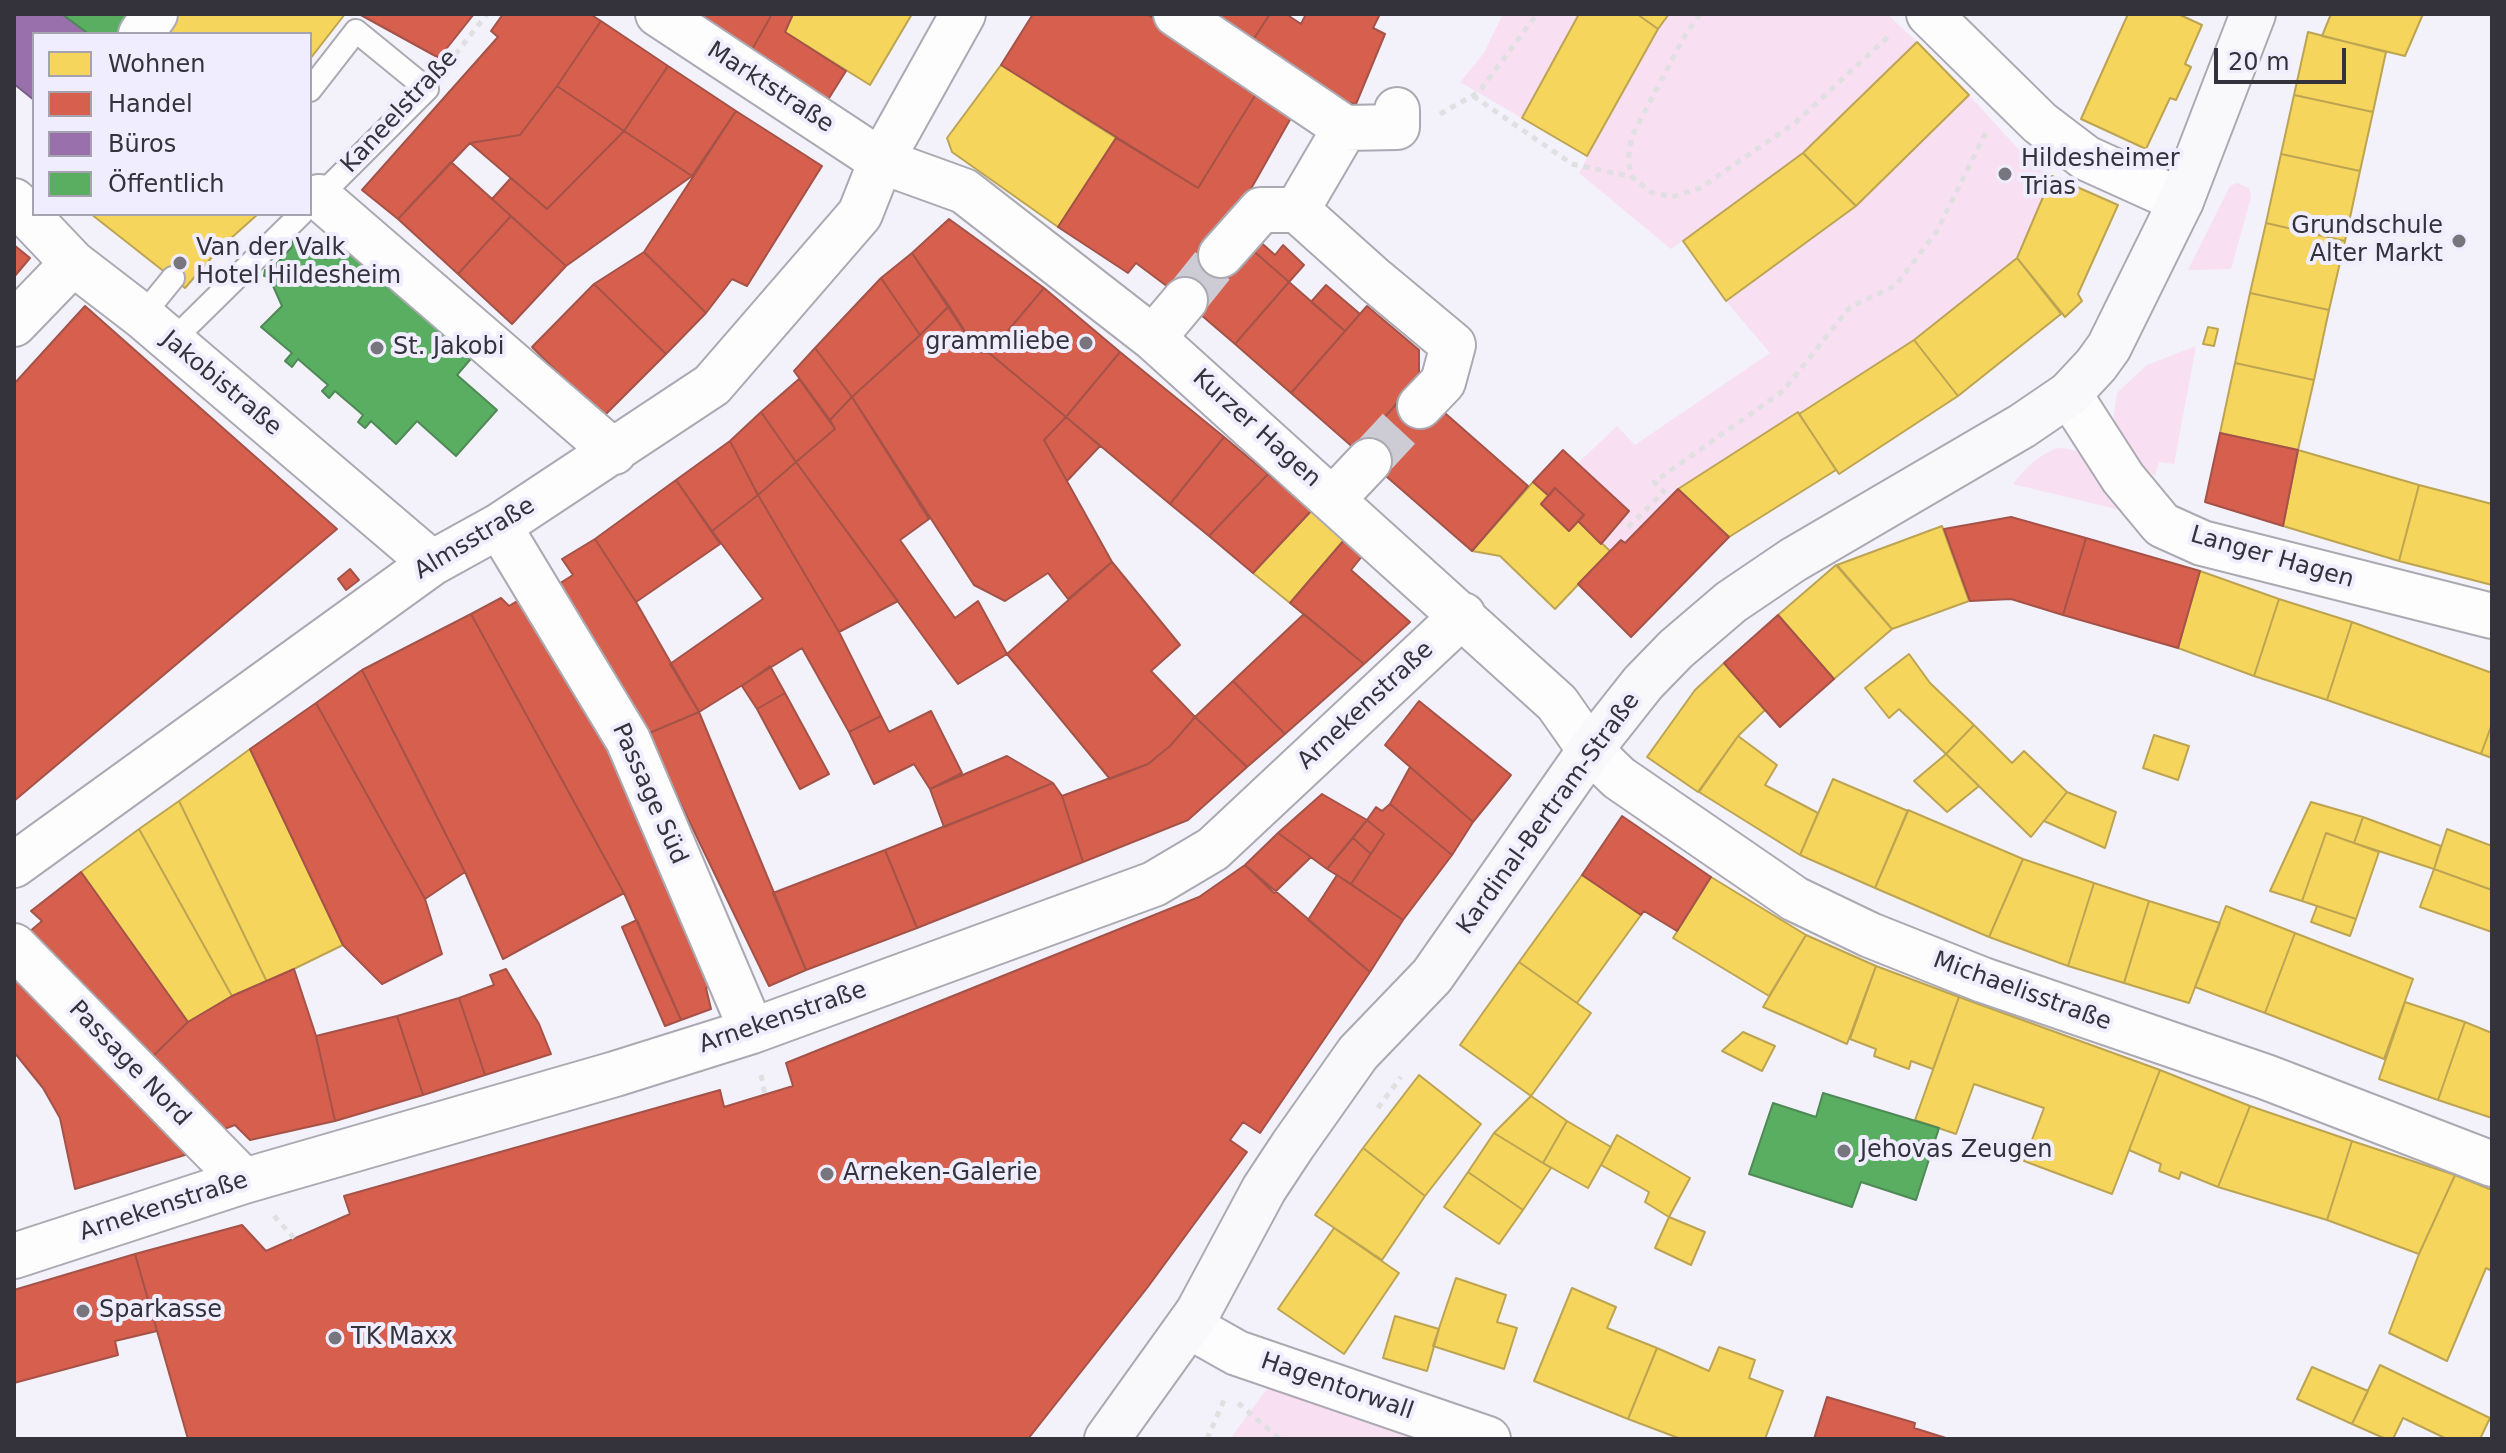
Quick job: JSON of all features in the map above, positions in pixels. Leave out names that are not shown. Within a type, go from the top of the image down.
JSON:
[{"type":"street","points":[[142,32],[155,14]]},
{"type":"street","name":"Marktstraße","points":[[658,14],[881,161]]},
{"type":"street","name":"Almsstraße","points":[[14,865],[432,563],[499,526],[712,385],[860,214],[881,161],[963,14]]},
{"type":"street","points":[[1176,14],[1345,128],[1397,118]]},
{"type":"street","name":"Kardinal-Bertram-Straße","points":[[1107,1439],[1189,1326],[1264,1189],[1358,1053],[1432,976],[1590,750],[1643,683],[1676,649],[1731,602],[1793,560],[2022,426],[2069,394],[2096,365],[2109,347],[2181,201],[2253,14]]},
{"type":"street","points":[[1937,23],[2040,123],[2086,158],[2181,201]]},
{"type":"street","points":[[1297,210],[1345,128]]},
{"type":"street","name":"Kurzer Hagen","points":[[881,161],[964,191],[1153,338],[1334,498],[1557,703],[1590,750]]},
{"type":"street","points":[[312,204],[614,452]]},
{"type":"street","points":[[1221,255],[1261,210],[1297,210],[1453,345],[1443,382],[1420,406]]},
{"type":"street","name":"Jakobistraße","points":[[36,216],[73,263],[157,329],[432,563]]},
{"type":"street","points":[[14,324],[73,263]]},
{"type":"street","points":[[1153,338],[1185,300]]},
{"type":"street","name":"Langer Hagen","points":[[2069,394],[2123,478],[2162,525],[2202,543],[2492,616]]},
{"type":"street","points":[[1334,498],[1369,461]]},
{"type":"street","name":"Passage Süd","points":[[499,526],[628,740],[752,1031]]},
{"type":"street","name":"Arnekenstraße","points":[[14,1256],[244,1181],[615,1074],[752,1031],[1154,884],[1213,849],[1463,615]]},
{"type":"street","name":"Michaelisstraße","points":[[1590,750],[1619,778],[1795,899],[1870,935],[1983,980],[2266,1077],[2492,1164]]},
{"type":"street","name":"Passage Nord","points":[[14,946],[244,1181]]},
{"type":"street","name":"Hagentorwall","points":[[1189,1326],[1237,1353],[1488,1439]]},
{"type":"lane","points":[[312,87],[356,31],[427,89]]},
{"type":"lane","name":"Kaneelstraße","points":[[312,200],[427,89]]},
{"type":"lane","name":"Kaneelstraße","points":[[157,329],[293,216]]},
{"type":"lane","points":[[157,329],[173,278]]},
{"type":"path","name":"Kaneelstraße","points":[[427,89],[487,14]]},
{"type":"path","points":[[1397,118],[1438,115],[1479,92],[1537,14]]},
{"type":"path","points":[[1632,177],[1628,159],[1632,136],[1684,37],[1700,14]]},
{"type":"path","points":[[1473,96],[1572,164],[1632,177],[1651,192],[1672,197],[1700,188],[1937,23]]},
{"type":"path","points":[[1628,527],[1664,492],[1654,482],[1783,391],[1850,307],[1895,286],[1937,231],[2007,91]]},
{"type":"shaded area","points":[[1503,14],[1579,14],[1522,118],[1460,82],[1484,53]]},
{"type":"shaded area","points":[[1669,14],[1887,14],[1917,42],[1803,153],[1671,249],[1579,173]]},
{"type":"shaded area","points":[[1969,95],[2031,163],[2052,176],[2017,258],[1913,340],[1678,489],[1625,543],[1621,540],[1610,551],[1601,544],[1629,510],[1578,463],[1617,426],[1635,445],[1770,353],[1726,301],[1856,206]]},
{"type":"shaded area","points":[[2237,183],[2249,188],[2251,197],[2231,269],[2188,270],[2230,186]]},
{"type":"shaded area","points":[[2196,346],[2174,464],[2159,462],[2155,476],[2134,462],[2113,423],[2117,393],[2147,365]]},
{"type":"shaded area","points":[[2058,448],[2082,454],[2092,461],[2108,479],[2128,512],[2013,484],[2033,463]]},
{"type":"shaded area","points":[[1275,1378],[1451,1439],[1230,1439]]},
{"type":"building: Wohnen","points":[[171,14],[345,14],[312,56],[312,32],[158,32]]},
{"type":"building: Wohnen","points":[[793,14],[912,14],[870,85],[785,32]]},
{"type":"building: Wohnen","points":[[1579,14],[1637,14],[1658,29],[1587,156],[1522,118]]},
{"type":"building: Wohnen","points":[[1637,14],[1669,14],[1658,29]]},
{"type":"building: Wohnen","points":[[2128,14],[2178,14],[2202,25],[2185,64],[2191,67],[2176,100],[2170,98],[2146,149],[2081,119]]},
{"type":"building: Wohnen","points":[[2331,14],[2423,14],[2405,56],[2322,36]]},
{"type":"building: Wohnen","points":[[2308,32],[2386,52],[2373,112],[2294,95]]},
{"type":"building: Wohnen","points":[[1917,42],[1969,95],[1856,206],[1803,153]]},
{"type":"building: Wohnen","points":[[1001,65],[1116,138],[1058,227],[952,152],[947,138]]},
{"type":"building: Wohnen","points":[[2294,95],[2373,112],[2360,171],[2281,154]]},
{"type":"building: Wohnen","points":[[1803,153],[1856,206],[1726,301],[1683,241]]},
{"type":"building: Wohnen","points":[[2281,154],[2360,171],[2345,241],[2266,223]]},
{"type":"building: Wohnen","points":[[2052,176],[2118,205],[2078,294],[2082,301],[2065,317],[2017,258]]},
{"type":"building: Wohnen","name":"Van der Valk Hotel Hildesheim","points":[[94,216],[256,216],[220,248],[185,288]]},
{"type":"building: Wohnen","points":[[2266,223],[2345,241],[2329,310],[2250,293]]},
{"type":"building: Wohnen","points":[[2017,258],[2061,314],[1958,396],[1914,340]]},
{"type":"building: Wohnen","points":[[2250,293],[2329,310],[2314,380],[2235,363]]},
{"type":"building: Wohnen","points":[[2208,327],[2218,329],[2214,346],[2203,344]]},
{"type":"building: Wohnen","points":[[1914,340],[1958,396],[1839,474],[1799,414]]},
{"type":"building: Wohnen","points":[[2235,363],[2314,380],[2298,450],[2220,433]]},
{"type":"building: Wohnen","points":[[1798,412],[1836,470],[1729,537],[1678,489]]},
{"type":"building: Wohnen","points":[[2298,450],[2419,485],[2399,561],[2283,526]]},
{"type":"building: Wohnen","points":[[1533,482],[1549,496],[1541,504],[1569,531],[1578,521],[1610,551],[1555,609],[1500,556],[1472,551]]},
{"type":"building: Wohnen","points":[[2419,485],[2492,504],[2492,585],[2399,561]]},
{"type":"building: Wohnen","points":[[1312,510],[1345,539],[1290,603],[1253,573]]},
{"type":"building: Wohnen","points":[[1942,526],[1969,601],[1892,629],[1837,565]]},
{"type":"building: Wohnen","points":[[1836,565],[1892,629],[1834,679],[1778,615]]},
{"type":"building: Wohnen","points":[[2200,571],[2279,599],[2254,676],[2178,648]]},
{"type":"building: Wohnen","points":[[2279,599],[2352,622],[2327,700],[2254,676]]},
{"type":"building: Wohnen","points":[[2352,622],[2492,673],[2492,724],[2481,754],[2327,700]]},
{"type":"building: Wohnen","points":[[1909,654],[1930,683],[1974,725],[1946,754],[1899,709],[1889,718],[1865,688]]},
{"type":"building: Wohnen","points":[[1724,663],[1765,710],[1738,736],[1698,792],[1647,757],[1695,690]]},
{"type":"building: Wohnen","points":[[2492,724],[2492,758],[2481,754]]},
{"type":"building: Wohnen","points":[[1974,725],[2012,763],[2024,751],[2067,792],[2031,837],[1946,754]]},
{"type":"building: Wohnen","points":[[2154,735],[2189,746],[2178,780],[2143,768]]},
{"type":"building: Wohnen","points":[[1738,736],[1777,765],[1765,785],[1818,813],[1800,855],[1699,792]]},
{"type":"building: Wohnen","points":[[250,749],[343,945],[267,982],[179,801]]},
{"type":"building: Wohnen","points":[[1946,754],[1979,786],[1947,812],[1914,781]]},
{"type":"building: Wohnen","points":[[1833,779],[1908,811],[1875,888],[1800,855]]},
{"type":"building: Wohnen","points":[[2067,792],[2116,812],[2105,848],[2044,821]]},
{"type":"building: Wohnen","points":[[179,801],[267,982],[232,996],[139,829]]},
{"type":"building: Wohnen","points":[[2311,802],[2363,817],[2354,843],[2326,833],[2302,901],[2270,891]]},
{"type":"building: Wohnen","points":[[1908,810],[2023,859],[1989,937],[1875,888]]},
{"type":"building: Wohnen","points":[[2363,817],[2441,846],[2434,869],[2354,843]]},
{"type":"building: Wohnen","points":[[139,829],[232,996],[188,1022],[81,872]]},
{"type":"building: Wohnen","points":[[2447,829],[2492,846],[2492,890],[2434,869]]},
{"type":"building: Wohnen","points":[[2326,833],[2379,852],[2356,919],[2302,901]]},
{"type":"building: Wohnen","points":[[2023,859],[2094,883],[2068,966],[1989,937]]},
{"type":"building: Wohnen","points":[[2434,869],[2492,890],[2492,932],[2420,907]]},
{"type":"building: Wohnen","points":[[1582,875],[1641,915],[1577,1003],[1519,962]]},
{"type":"building: Wohnen","points":[[1711,877],[1806,935],[1769,996],[1673,938]]},
{"type":"building: Wohnen","points":[[2094,883],[2149,901],[2124,983],[2068,966]]},
{"type":"building: Wohnen","points":[[2149,901],[2220,923],[2189,1003],[2124,983]]},
{"type":"building: Wohnen","points":[[2226,906],[2295,933],[2265,1013],[2195,987]]},
{"type":"building: Wohnen","points":[[2317,906],[2356,919],[2350,936],[2311,922]]},
{"type":"building: Wohnen","points":[[2295,933],[2413,979],[2384,1059],[2265,1013]]},
{"type":"building: Wohnen","points":[[1806,935],[1876,966],[1847,1044],[1763,1007]]},
{"type":"building: Wohnen","points":[[1519,962],[1591,1013],[1531,1096],[1460,1045]]},
{"type":"building: Wohnen","points":[[1876,966],[1959,997],[1933,1069],[1911,1061],[1909,1069],[1874,1056],[1876,1049],[1850,1039]]},
{"type":"building: Wohnen","points":[[1959,997],[2160,1070],[2112,1194],[2024,1161],[2044,1108],[1974,1084],[1956,1134],[1915,1120]]},
{"type":"building: Wohnen","points":[[2405,1002],[2465,1022],[2438,1100],[2379,1079]]},
{"type":"building: Wohnen","points":[[2465,1022],[2492,1033],[2492,1118],[2438,1100]]},
{"type":"building: Wohnen","points":[[1743,1032],[1775,1046],[1762,1071],[1722,1051]]},
{"type":"building: Wohnen","points":[[2160,1070],[2250,1106],[2218,1187],[2181,1172],[2179,1179],[2159,1171],[2161,1164],[2129,1150]]},
{"type":"building: Wohnen","points":[[1419,1075],[1481,1124],[1425,1196],[1363,1148]]},
{"type":"building: Wohnen","points":[[1531,1096],[1567,1121],[1543,1163],[1494,1133]]},
{"type":"building: Wohnen","points":[[2250,1106],[2352,1141],[2327,1220],[2218,1187]]},
{"type":"building: Wohnen","points":[[1567,1121],[1611,1147],[1588,1188],[1543,1163]]},
{"type":"building: Wohnen","points":[[1494,1133],[1551,1168],[1523,1210],[1468,1172]]},
{"type":"building: Wohnen","points":[[1617,1135],[1690,1178],[1669,1217],[1645,1202],[1649,1192],[1601,1165]]},
{"type":"building: Wohnen","points":[[2352,1141],[2455,1175],[2419,1254],[2327,1220]]},
{"type":"building: Wohnen","points":[[1363,1148],[1425,1196],[1382,1260],[1315,1215]]},
{"type":"building: Wohnen","points":[[1468,1172],[1523,1210],[1499,1244],[1444,1207]]},
{"type":"building: Wohnen","points":[[2455,1175],[2492,1190],[2492,1271],[2486,1268],[2447,1361],[2389,1333],[2419,1254]]},
{"type":"building: Wohnen","points":[[1669,1217],[1705,1232],[1691,1265],[1655,1248]]},
{"type":"building: Wohnen","points":[[1334,1228],[1399,1273],[1344,1354],[1278,1309]]},
{"type":"building: Wohnen","points":[[1456,1278],[1506,1295],[1497,1322],[1517,1328],[1504,1369],[1433,1346]]},
{"type":"building: Wohnen","points":[[1572,1288],[1616,1307],[1607,1328],[1657,1348],[1628,1419],[1534,1381]]},
{"type":"building: Wohnen","points":[[1395,1316],[1439,1329],[1427,1371],[1383,1358]]},
{"type":"building: Wohnen","points":[[1719,1347],[1755,1360],[1749,1378],[1783,1391],[1765,1439],[1681,1439],[1628,1419],[1657,1348],[1709,1371]]},
{"type":"building: Wohnen","points":[[2380,1365],[2490,1418],[2480,1439],[2447,1439],[2403,1418],[2393,1439],[2386,1439],[2352,1424]]},
{"type":"building: Wohnen","points":[[2312,1367],[2368,1391],[2352,1424],[2297,1399]]},
{"type":"building: Handel","points":[[359,14],[474,14],[439,58]]},
{"type":"building: Handel","points":[[503,14],[590,14],[601,21],[520,135],[470,143],[398,219],[362,190],[498,37],[491,31]]},
{"type":"building: Handel","points":[[681,14],[772,14],[749,55]]},
{"type":"building: Handel","points":[[772,14],[793,14],[785,32],[846,71],[824,106],[749,55]]},
{"type":"building: Handel","points":[[1033,14],[1146,14],[1261,86],[1198,188],[1001,65]]},
{"type":"building: Handel","points":[[1204,14],[1270,14],[1251,43]]},
{"type":"building: Handel","points":[[1270,14],[1286,14],[1301,24],[1306,14],[1380,14],[1373,28],[1385,34],[1356,104],[1344,102],[1251,43]]},
{"type":"building: Handel","points":[[601,21],[668,66],[624,131],[557,86]]},
{"type":"building: Handel","points":[[668,66],[736,111],[692,176],[624,131]]},
{"type":"building: Handel","points":[[557,86],[624,131],[547,209],[470,143],[520,135]]},
{"type":"building: Handel","points":[[1261,86],[1296,109],[1243,203],[1172,290],[1136,263],[1128,273],[1058,227],[1116,138],[1198,188]]},
{"type":"building: Handel","points":[[736,111],[822,166],[747,286],[732,279],[706,313],[644,252]]},
{"type":"building: Handel","points":[[624,131],[692,176],[566,266],[492,199],[511,178],[547,209]]},
{"type":"building: Handel","points":[[451,162],[511,216],[458,274],[398,219]]},
{"type":"building: Handel","points":[[511,216],[566,266],[512,324],[458,274]]},
{"type":"building: Handel","points":[[949,219],[1044,288],[989,353],[978,352],[912,253]]},
{"type":"building: Handel","points":[[1257,239],[1275,255],[1283,245],[1304,265],[1289,282],[1249,247]]},
{"type":"building: Handel","points":[[14,245],[30,258],[14,277]]},
{"type":"building: Handel","points":[[1209,245],[1249,247],[1289,282],[1235,344],[1172,290]]},
{"type":"building: Handel","points":[[644,252],[706,313],[666,354],[594,284]]},
{"type":"building: Handel","points":[[912,253],[949,306],[920,335],[881,278]]},
{"type":"building: Handel","points":[[881,278],[920,335],[852,397],[815,348]]},
{"type":"building: Handel","points":[[1289,282],[1345,331],[1291,393],[1235,344]]},
{"type":"building: Handel","points":[[594,284],[666,354],[603,417],[532,347]]},
{"type":"building: Handel","points":[[1326,285],[1360,314],[1345,331],[1311,302]]},
{"type":"building: Handel","points":[[1044,288],[1120,352],[1066,417],[989,353]]},
{"type":"building: Handel","points":[[85,306],[337,529],[14,801],[14,384]]},
{"type":"building: Handel","points":[[949,306],[978,352],[989,353],[1066,417],[1044,440],[1112,562],[1068,599],[1048,573],[1005,601],[974,585],[852,397]]},
{"type":"building: Handel","points":[[1367,306],[1419,350],[1419,378],[1356,450],[1291,393]]},
{"type":"building: Handel","points":[[815,348],[852,397],[830,420],[794,371]]},
{"type":"building: Handel","points":[[1120,352],[1224,437],[1170,504],[1066,417]]},
{"type":"building: Handel","points":[[799,379],[835,429],[796,462],[761,412]]},
{"type":"building: Handel","points":[[1405,394],[1438,407],[1528,486],[1472,551],[1356,450]]},
{"type":"building: Handel","points":[[852,397],[929,519],[900,540],[955,618],[978,601],[1007,654],[958,684],[796,462],[835,429],[830,420]]},
{"type":"building: Handel","points":[[761,412],[796,462],[758,495],[730,441]]},
{"type":"building: Handel","points":[[1066,417],[1100,446],[1067,481],[1044,440]]},
{"type":"building: Handel","points":[[2220,433],[2298,450],[2283,526],[2205,502]]},
{"type":"building: Handel","points":[[1224,437],[1268,474],[1209,536],[1170,504]]},
{"type":"building: Handel","points":[[730,441],[758,495],[712,531],[676,480]]},
{"type":"building: Handel","points":[[1563,450],[1629,511],[1601,544],[1578,521],[1584,515],[1555,488],[1549,496],[1533,482]]},
{"type":"building: Handel","points":[[796,462],[898,601],[839,632],[758,495]]},
{"type":"building: Handel","points":[[1268,474],[1312,510],[1253,573],[1209,536]]},
{"type":"building: Handel","points":[[676,480],[720,544],[636,602],[595,539]]},
{"type":"building: Handel","points":[[1555,488],[1584,515],[1569,531],[1541,504]]},
{"type":"building: Handel","points":[[1678,489],[1729,537],[1631,637],[1578,584],[1621,540],[1625,543]]},
{"type":"building: Handel","points":[[758,495],[839,632],[881,716],[849,732],[802,648],[699,712],[670,664],[763,599],[712,531]]},
{"type":"building: Handel","points":[[2011,517],[2086,538],[2063,615],[2011,599],[1970,601],[1944,529]]},
{"type":"building: Handel","points":[[2086,538],[2200,571],[2178,648],[2063,615]]},
{"type":"building: Handel","points":[[595,539],[636,602],[699,712],[647,734],[557,585],[573,575],[562,559]]},
{"type":"building: Handel","points":[[1345,539],[1363,555],[1351,570],[1410,622],[1364,664],[1290,603]]},
{"type":"building: Handel","points":[[1112,562],[1180,645],[1151,671],[1195,717],[1170,746],[1148,764],[1110,779],[1007,654]]},
{"type":"building: Handel","points":[[350,569],[359,580],[346,590],[338,579]]},
{"type":"building: Handel","points":[[501,598],[509,606],[522,598],[610,748],[717,985],[706,988],[711,1009],[681,1020],[624,893],[471,614]]},
{"type":"building: Handel","points":[[471,614],[624,893],[503,959],[465,872],[362,670]]},
{"type":"building: Handel","points":[[1304,614],[1364,664],[1285,734],[1233,681]]},
{"type":"building: Handel","points":[[1778,615],[1834,679],[1780,727],[1724,663]]},
{"type":"building: Handel","points":[[770,666],[785,693],[757,709],[742,686]]},
{"type":"building: Handel","points":[[362,670],[465,872],[425,899],[316,703]]},
{"type":"building: Handel","points":[[1233,681],[1285,734],[1247,767],[1195,717]]},
{"type":"building: Handel","points":[[785,693],[829,774],[800,789],[757,709]]},
{"type":"building: Handel","points":[[1419,701],[1511,775],[1473,822],[1385,745]]},
{"type":"building: Handel","points":[[316,703],[425,899],[442,954],[382,984],[343,945],[250,749]]},
{"type":"building: Handel","points":[[931,711],[962,773],[930,789],[914,764],[874,784],[849,732],[881,716],[889,732]]},
{"type":"building: Handel","points":[[699,712],[806,970],[769,986],[647,734]]},
{"type":"building: Handel","points":[[1195,717],[1247,767],[1188,820],[1083,862],[1062,796],[1148,764],[1170,746]]},
{"type":"building: Handel","points":[[1007,756],[1053,783],[944,827],[930,789]]},
{"type":"building: Handel","points":[[1410,767],[1473,822],[1452,855],[1390,804]]},
{"type":"building: Handel","points":[[1053,783],[1062,796],[1083,862],[917,928],[885,850]]},
{"type":"building: Handel","points":[[1322,794],[1367,820],[1327,869],[1278,833]]},
{"type":"building: Handel","points":[[1390,804],[1452,855],[1403,920],[1351,884],[1384,834],[1367,820],[1376,807],[1382,811]]},
{"type":"building: Handel","points":[[1622,816],[1711,877],[1677,931],[1644,911],[1641,915],[1582,875]]},
{"type":"building: Handel","points":[[1367,820],[1384,834],[1371,854],[1353,838]]},
{"type":"building: Handel","points":[[1278,833],[1311,857],[1274,893],[1245,865]]},
{"type":"building: Handel","points":[[1353,838],[1371,854],[1351,884],[1327,869]]},
{"type":"building: Handel","points":[[885,850],[917,928],[806,970],[773,893]]},
{"type":"building: Handel","name":"Arneken-Galerie","points":[[1245,865],[1370,972],[1260,1133],[1243,1122],[1230,1140],[1247,1152],[1147,1288],[1028,1439],[188,1439],[135,1254],[242,1225],[266,1251],[350,1214],[344,1196],[720,1090],[724,1107],[793,1086],[786,1063],[1199,897]]},
{"type":"building: Handel","points":[[81,872],[188,1022],[148,1061],[28,933],[42,921],[31,911]]},
{"type":"building: Handel","points":[[1337,875],[1403,920],[1370,972],[1308,920]]},
{"type":"building: Handel","points":[[637,920],[681,1020],[665,1026],[622,927]]},
{"type":"building: Handel","points":[[14,969],[188,1154],[75,1189],[60,1118],[43,1088],[14,1052]]},
{"type":"building: Handel","points":[[294,969],[316,1036],[335,1121],[250,1140],[235,1125],[216,1132],[148,1061],[188,1022],[232,996]]},
{"type":"building: Handel","points":[[506,969],[539,1024],[551,1054],[485,1075],[459,998],[494,985],[490,975]]},
{"type":"building: Handel","points":[[459,998],[485,1075],[423,1095],[397,1016]]},
{"type":"building: Handel","points":[[397,1016],[423,1095],[335,1121],[316,1036]]},
{"type":"building: Handel","name":"Sparkasse","points":[[135,1254],[157,1331],[115,1341],[118,1355],[14,1383],[14,1290]]},
{"type":"building: Handel","points":[[1827,1397],[1915,1423],[1914,1428],[1949,1439],[1814,1439]]},
{"type":"building: Büros","points":[[14,14],[62,14],[86,32],[32,32],[32,98],[14,84]]},
{"type":"building: Öffentlich","points":[[62,14],[139,14],[126,32],[86,32]]},
{"type":"building: Öffentlich","name":"St. Jakobi","points":[[296,239],[299,246],[326,259],[344,241],[475,354],[457,375],[497,410],[456,456],[417,421],[396,444],[371,421],[365,428],[358,422],[363,415],[335,391],[329,398],[322,391],[328,385],[298,359],[292,367],[285,361],[292,353],[261,327],[282,306],[269,277],[264,276],[265,270],[270,271]]},
{"type":"building: Öffentlich","name":"Jehovas Zeugen","points":[[1823,1093],[1939,1128],[1916,1200],[1861,1182],[1852,1207],[1749,1174],[1773,1103],[1816,1117]]},
{"type":"tunnel","points":[[1185,300],[1221,255]]},
{"type":"tunnel","points":[[1369,461],[1420,406]]},
{"type":"place","name":"Hildesheimer Trias","points":[[2005,174]]},
{"type":"place","name":"Grundschule Alter Markt","points":[[2459,241]]},
{"type":"place","name":"Van der Valk Hotel Hildesheim","points":[[180,263]]},
{"type":"place","name":"grammliebe","points":[[1086,343]]},
{"type":"place","name":"St. Jakobi","points":[[377,348]]},
{"type":"place","name":"Jehovas Zeugen","points":[[1844,1151]]},
{"type":"place","name":"Arneken-Galerie","points":[[827,1174]]},
{"type":"place","name":"Sparkasse","points":[[83,1311]]},
{"type":"place","name":"TK Maxx","points":[[335,1338]]}]
